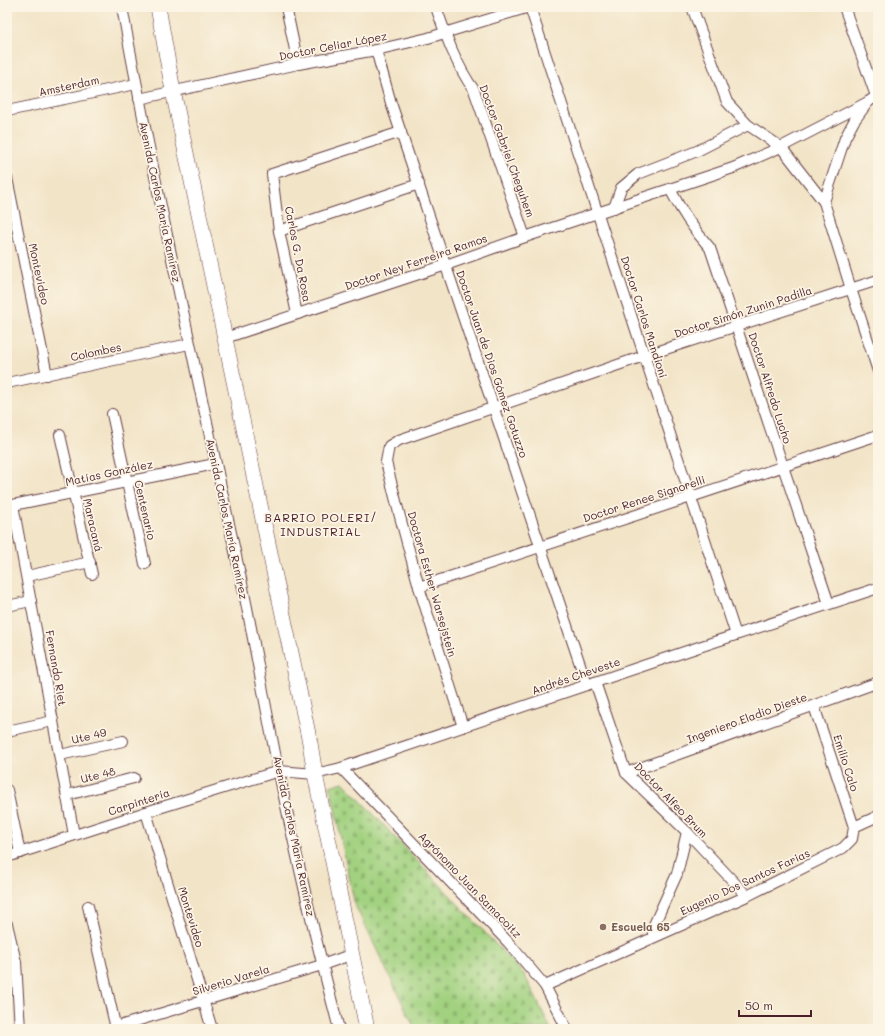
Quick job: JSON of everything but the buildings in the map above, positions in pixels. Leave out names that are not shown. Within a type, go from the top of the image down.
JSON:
[{"type":"street","name":"Avenida Carlos María Ramírez","points":[[122,7],[136,84],[189,344],[244,596],[279,771],[322,965],[339,1029]]},
{"type":"street","points":[[158,7],[225,338],[310,743],[367,1029]]},
{"type":"street","points":[[286,7],[298,64]]},
{"type":"street","name":"Doctor Gabriel Cheguhem","points":[[436,7],[445,33],[464,76],[474,90],[525,238]]},
{"type":"street","name":"Doctor Celiar López","points":[[139,99],[298,64],[376,50],[445,33],[530,7]]},
{"type":"street","name":"Doctor Carlos Mandioni","points":[[530,7],[736,635]]},
{"type":"street","points":[[692,7],[727,102],[748,124],[781,147],[824,202],[878,371]]},
{"type":"street","points":[[824,202],[845,138],[854,120],[874,98],[844,7]]},
{"type":"street","name":"Doctor Juan de Dios Gómez Gotuzzo","points":[[376,50],[418,184],[540,546],[591,683]]},
{"type":"street","name":"Amsterdam","points":[[7,111],[136,84]]},
{"type":"street","name":"Doctor Ney Ferreira Ramos","points":[[225,338],[733,168],[781,147],[874,98]]},
{"type":"street","points":[[614,208],[622,188],[638,174],[697,151],[748,124]]},
{"type":"street","name":"Carlos G. Da Rosa","points":[[297,314],[279,231],[272,174],[401,132]]},
{"type":"street","name":"Montevideo","points":[[7,178],[48,375]]},
{"type":"street","points":[[279,231],[418,184]]},
{"type":"street","name":"Doctor Alfredo Lucho","points":[[670,189],[679,207],[710,248],[829,604]]},
{"type":"street","name":"Doctor Simón Zunin Padilla","points":[[389,446],[399,440],[644,356],[878,280]]},
{"type":"street","name":"Colombes","points":[[7,383],[189,344]]},
{"type":"street","name":"Centenario","points":[[112,414],[145,564]]},
{"type":"street","name":"Maracaná","points":[[60,435],[92,574]]},
{"type":"street","name":"Doctor Renee Signorelli","points":[[419,587],[878,435]]},
{"type":"street","name":"Doctora Esther Warsejstein","points":[[389,446],[386,462],[419,587],[463,727]]},
{"type":"street","name":"Matías González","points":[[10,505],[215,464]]},
{"type":"street","name":"Fernando Riet","points":[[10,505],[27,576],[74,835]]},
{"type":"street","points":[[27,576],[90,562]]},
{"type":"street","name":"Andrés Cheveste","points":[[279,771],[315,774],[341,768],[878,588]]},
{"type":"street","points":[[7,606],[31,601]]},
{"type":"street","name":"Doctor Alfeo Brum","points":[[591,683],[626,773],[687,832],[747,896]]},
{"type":"street","name":"Ingeniero Eladio Dieste","points":[[626,773],[814,706],[877,686]]},
{"type":"street","name":"Emilio Calo","points":[[814,706],[854,828]]},
{"type":"street","points":[[7,730],[53,721]]},
{"type":"street","name":"Ute 49","points":[[60,755],[123,740]]},
{"type":"street","name":"Agrónomo Juan Samacoitz","points":[[341,768],[508,942],[545,986],[567,1029]]},
{"type":"street","name":"Carpintería","points":[[7,857],[279,771]]},
{"type":"street","name":"Ute 48","points":[[67,795],[134,778]]},
{"type":"street","points":[[7,790],[20,853]]},
{"type":"street","name":"Montevideo","points":[[146,812],[212,1029]]},
{"type":"street","points":[[854,828],[878,816]]},
{"type":"street","name":"Eugenio Dos Santos Farias","points":[[545,986],[747,896],[843,848],[852,839],[854,828]]},
{"type":"street","points":[[653,937],[653,927],[677,874],[687,832]]},
{"type":"street","points":[[88,906],[116,1028]]},
{"type":"street","points":[[7,924],[16,962],[20,1029]]},
{"type":"street","name":"Silverio Varela","points":[[116,1028],[322,965],[353,954]]},
{"type":"green space","points":[[343,782],[524,974],[551,1029],[415,1029],[355,905],[330,786]]},
{"type":"place","name":"Escuela 65","points":[[603,927]]},
{"type":"district","name":"BARRIO POLERI/ INDUSTRIAL","points":[[321,525]]}]
